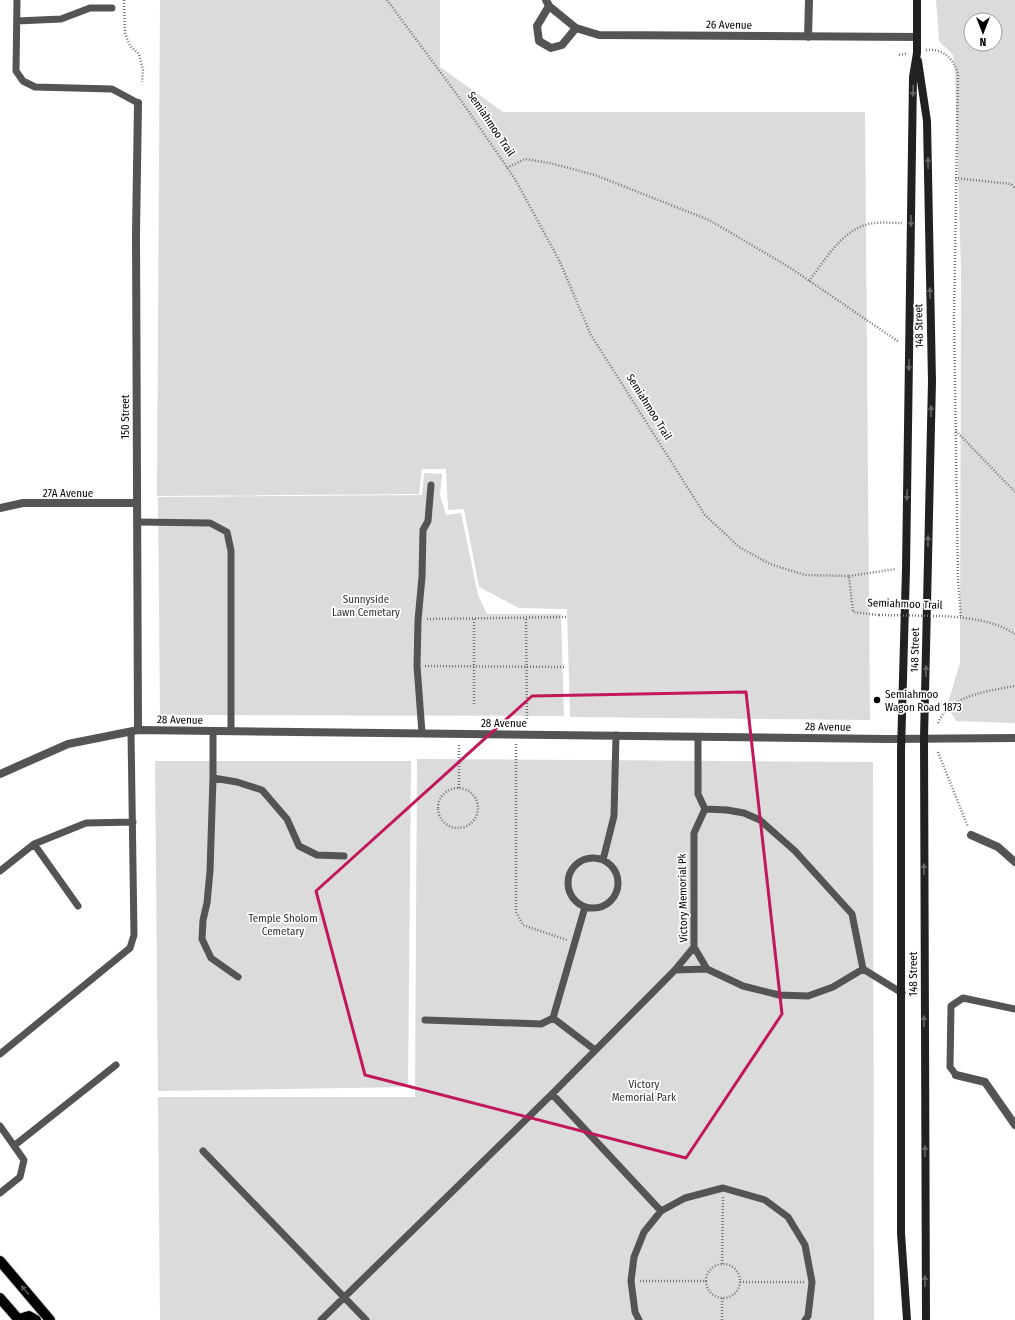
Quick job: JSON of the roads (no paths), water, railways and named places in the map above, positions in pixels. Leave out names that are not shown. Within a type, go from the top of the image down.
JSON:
[{"type":"main road","name":"148 Street","points":[[917,0],[917,53],[928,121],[932,381],[924,738],[926,1320]]},
{"type":"main road","name":"148 Street","points":[[907,1320],[901,1233],[901,738],[906,569],[913,77],[917,53]]},
{"type":"main road","points":[[0,1260],[50,1320]]},
{"type":"main road","points":[[0,1298],[19,1320],[29,1316],[36,1320]]},
{"type":"street","points":[[808,37],[809,0]]},
{"type":"street","points":[[548,3],[537,26],[539,41],[551,48],[562,45],[576,28]]},
{"type":"street","name":"26 Avenue","points":[[548,3],[576,28],[599,35],[917,38]]},
{"type":"street","name":"150 Street","points":[[135,731],[137,522],[136,234],[138,103]]},
{"type":"street","name":"27A Avenue","points":[[0,508],[23,504],[136,504]]},
{"type":"street","name":"28 Avenue","points":[[0,774],[68,744],[135,731],[1015,738]]},
{"type":"street","points":[[971,835],[998,847],[1015,862]]},
{"type":"street","points":[[956,1075],[985,1082],[1015,1125]]},
{"type":"lane","points":[[17,0],[16,71],[23,81],[35,88],[112,88],[138,103]]},
{"type":"lane","points":[[17,21],[61,19],[90,8],[112,8]]},
{"type":"lane","points":[[422,733],[417,666],[418,620],[422,577],[423,530],[428,521],[431,485]]},
{"type":"lane","points":[[137,522],[210,523],[227,532],[231,551],[231,731]]},
{"type":"lane","points":[[0,1054],[130,948],[134,935],[133,822],[135,731]]},
{"type":"lane","points":[[213,731],[210,871],[207,903],[203,920],[202,940],[211,958],[238,977]]},
{"type":"lane","points":[[603,860],[614,816],[616,735]]},
{"type":"lane","points":[[698,736],[698,794],[705,809],[727,810],[744,813],[760,820],[795,851],[852,914],[863,969],[902,993]]},
{"type":"lane","points":[[213,778],[237,782],[262,790],[286,819],[299,846],[317,855],[344,856]]},
{"type":"lane","name":"Victory Memorial Pk","points":[[705,809],[694,833],[694,947],[708,969]]},
{"type":"lane","points":[[0,871],[34,844],[86,823],[133,822]]},
{"type":"lane","points":[[34,844],[78,906]]},
{"type":"lane","points":[[586,859],[603,860],[610,864],[618,877],[616,893],[606,905],[598,908],[585,906],[576,901],[571,894],[569,877],[572,869],[578,863],[586,859]]},
{"type":"lane","points":[[425,1020],[541,1024],[553,1018],[585,906]]},
{"type":"lane","points":[[321,1320],[552,1094],[675,970],[694,947]]},
{"type":"lane","points":[[675,970],[708,969],[743,986],[779,995],[808,996],[833,987],[863,969]]},
{"type":"lane","points":[[956,1075],[950,1067],[951,1006],[963,998],[1015,1009]]},
{"type":"lane","points":[[553,1018],[595,1050]]},
{"type":"lane","points":[[15,1145],[116,1065]]},
{"type":"lane","points":[[552,1094],[661,1211]]},
{"type":"lane","points":[[0,1126],[15,1145],[24,1160],[20,1177],[0,1193]]},
{"type":"lane","points":[[203,1151],[366,1320]]},
{"type":"lane","points":[[638,1320],[634,1312],[631,1281],[634,1257],[644,1232],[661,1211],[685,1198],[723,1188],[764,1200],[788,1217],[805,1245],[812,1282],[808,1316],[805,1320]]},
{"type":"place","name":"Semiahmoo Wagon Road 1873","points":[[877,700]]},
{"type":"park label","name":"Sunnyside Lawn Cemetary","points":[[366,605]]},
{"type":"park label","name":"Temple Sholom Cemetary","points":[[283,924]]},
{"type":"park label","name":"Victory Memorial Park","points":[[644,1090]]}]
